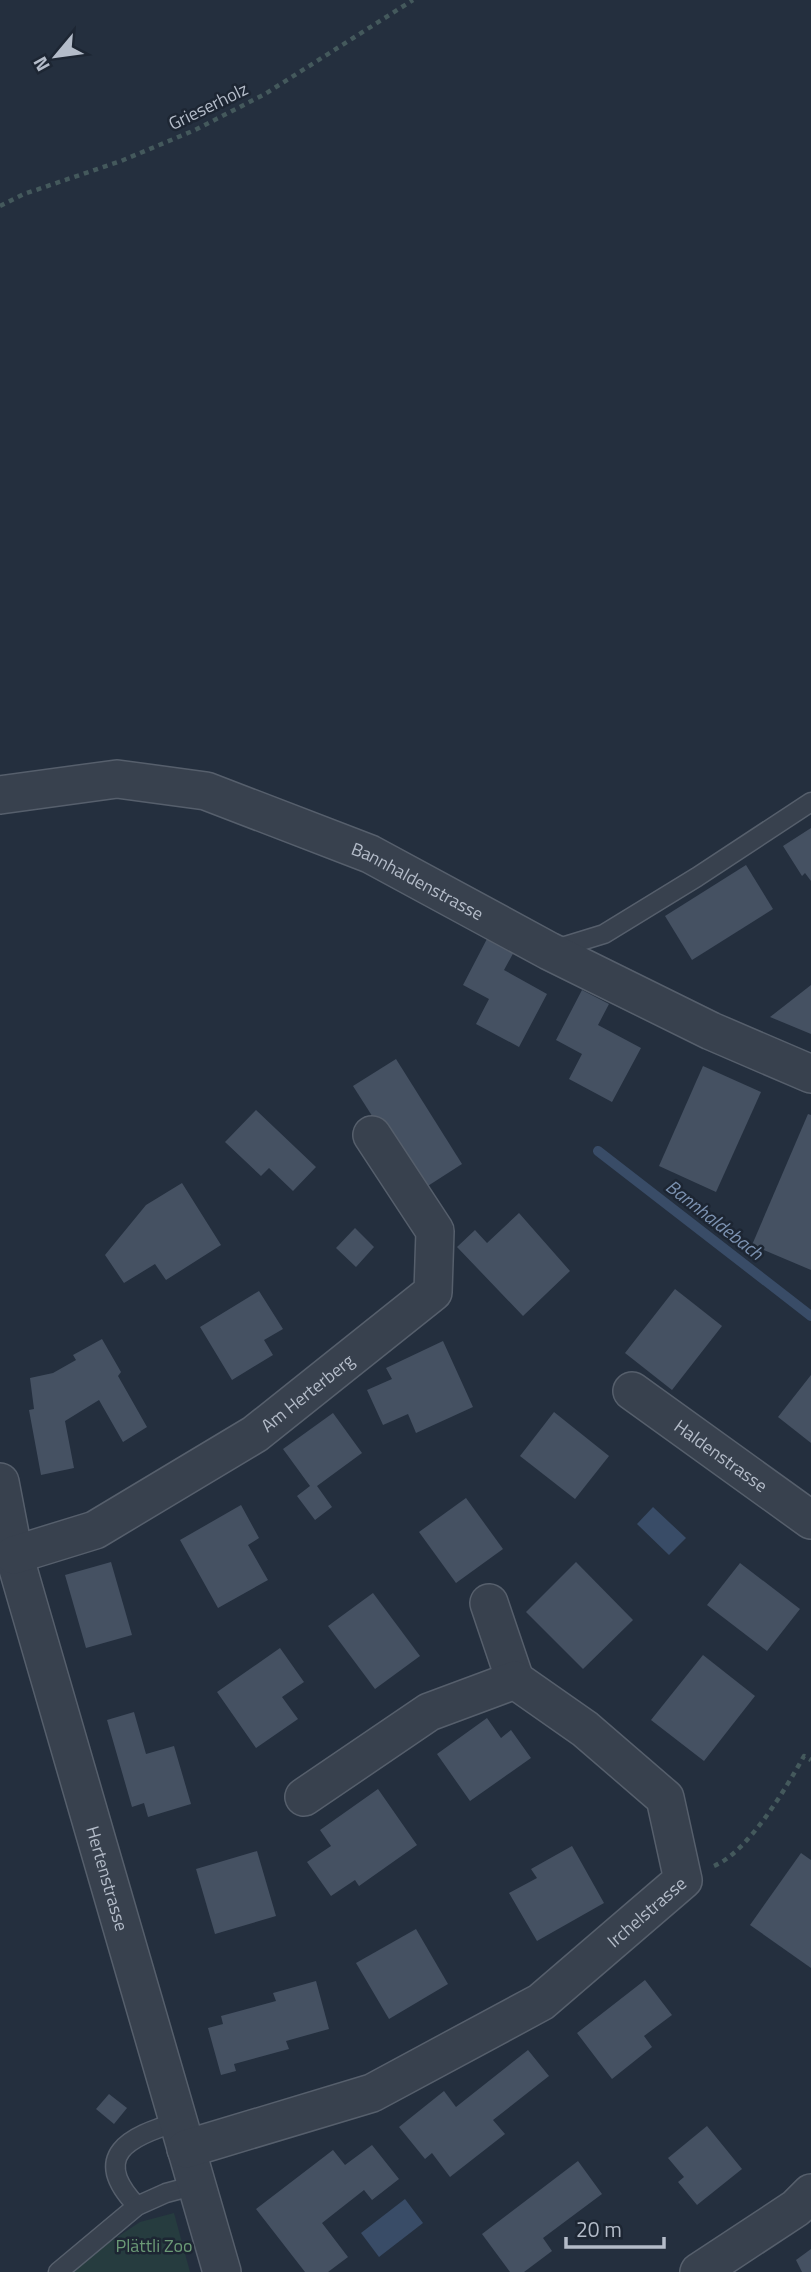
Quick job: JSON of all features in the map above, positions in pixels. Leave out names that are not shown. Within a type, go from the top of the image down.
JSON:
[{"type":"street","name":"Bannhaldenstrasse","points":[[0,795],[117,779],[206,791],[370,854],[549,951],[711,1031],[811,1074]]},
{"type":"street","name":"Am Herterberg","points":[[14,1555],[95,1530],[255,1434],[433,1292],[435,1231],[372,1135]]},
{"type":"street","name":"Haldenstrasse","points":[[632,1391],[811,1520]]},
{"type":"street","name":"Hertenstrasse","points":[[0,1482],[14,1555],[222,2272]]},
{"type":"street","points":[[303,1797],[429,1712],[515,1680],[489,1603]]},
{"type":"street","name":"Irchelstrasse","points":[[182,2136],[372,2093],[541,2002],[683,1880],[665,1798],[585,1729],[515,1680]]},
{"type":"street","points":[[699,2272],[796,2208],[811,2193]]},
{"type":"lane","points":[[549,951],[604,934],[811,802]]},
{"type":"lane","points":[[137,2206],[118,2182],[115,2173],[118,2155],[131,2140],[147,2131],[182,2136]]},
{"type":"lane","points":[[58,2272],[137,2206],[166,2193],[195,2185]]},
{"type":"path","name":"Grieserholz","points":[[0,206],[24,194],[121,161],[195,130],[265,94],[412,0]]},
{"type":"path","points":[[683,1880],[721,1863],[755,1831],[782,1795],[804,1756],[811,1760]]},
{"type":"green space","name":"Plättli Zoo","points":[[174,2213],[190,2272],[73,2272],[84,2259],[140,2222]]},
{"type":"water","points":[[653,1507],[686,1538],[669,1555],[637,1524]]},
{"type":"water","points":[[405,2199],[423,2223],[379,2257],[361,2233]]},
{"type":"building","points":[[811,828],[811,881],[805,873],[802,876],[783,846]]},
{"type":"building","points":[[746,865],[773,909],[692,960],[665,916]]},
{"type":"building","points":[[489,935],[515,950],[504,970],[547,994],[519,1047],[476,1024],[489,999],[463,985]]},
{"type":"building","points":[[811,985],[811,1034],[770,1017]]},
{"type":"building","points":[[582,990],[609,1004],[598,1025],[641,1048],[612,1102],[569,1079],[582,1054],[556,1040]]},
{"type":"building","points":[[396,1059],[462,1164],[420,1191],[353,1086]]},
{"type":"building","points":[[703,1066],[761,1092],[716,1192],[659,1166]]},
{"type":"building","points":[[256,1110],[316,1167],[293,1191],[269,1168],[261,1176],[225,1142]]},
{"type":"building","points":[[808,1114],[811,1115],[811,1270],[752,1245]]},
{"type":"building","points":[[182,1183],[221,1245],[166,1280],[155,1264],[124,1283],[105,1255],[146,1205]]},
{"type":"building","points":[[519,1213],[570,1271],[523,1316],[457,1247],[475,1230],[487,1243]]},
{"type":"building","points":[[355,1228],[374,1247],[356,1267],[336,1248]]},
{"type":"building","points":[[675,1289],[722,1326],[672,1390],[625,1353]]},
{"type":"building","points":[[259,1291],[283,1329],[264,1340],[273,1355],[232,1380],[200,1327]]},
{"type":"building","points":[[102,1339],[121,1372],[118,1376],[147,1427],[123,1442],[99,1400],[65,1421],[74,1468],[41,1475],[29,1410],[34,1409],[30,1378],[53,1373],[76,1360],[73,1355]]},
{"type":"building","points":[[443,1341],[473,1407],[416,1433],[408,1414],[383,1425],[367,1390],[392,1379],[386,1368]]},
{"type":"building","points":[[811,1375],[811,1443],[778,1417]]},
{"type":"building","points":[[554,1412],[609,1456],[575,1499],[520,1456]]},
{"type":"building","points":[[333,1413],[362,1453],[317,1486],[332,1507],[315,1520],[297,1496],[310,1486],[283,1449]]},
{"type":"building","points":[[466,1498],[503,1549],[456,1583],[419,1532]]},
{"type":"building","points":[[241,1505],[259,1538],[248,1545],[268,1580],[218,1608],[180,1540]]},
{"type":"building","points":[[111,1562],[132,1635],[86,1648],[65,1575]]},
{"type":"building","points":[[576,1562],[633,1620],[583,1669],[526,1612]]},
{"type":"building","points":[[740,1563],[800,1609],[767,1651],[707,1605]]},
{"type":"building","points":[[373,1593],[420,1656],[375,1689],[328,1626]]},
{"type":"building","points":[[280,1648],[304,1682],[282,1697],[298,1719],[256,1748],[217,1692]]},
{"type":"building","points":[[703,1655],[755,1696],[704,1761],[651,1720]]},
{"type":"building","points":[[134,1712],[146,1754],[174,1746],[191,1804],[148,1817],[144,1803],[132,1807],[107,1720]]},
{"type":"building","points":[[487,1718],[501,1738],[511,1730],[531,1758],[470,1801],[437,1754]]},
{"type":"building","points":[[378,1789],[417,1845],[359,1886],[355,1880],[331,1896],[307,1862],[331,1846],[320,1830]]},
{"type":"building","points":[[572,1846],[604,1903],[537,1941],[509,1893],[537,1878],[531,1869]]},
{"type":"building","points":[[257,1851],[276,1916],[215,1934],[196,1869]]},
{"type":"building","points":[[801,1853],[811,1860],[811,1968],[750,1925]]},
{"type":"building","points":[[416,1929],[448,1984],[389,2019],[356,1963]]},
{"type":"building","points":[[645,1980],[672,2015],[644,2036],[652,2047],[612,2079],[577,2033]]},
{"type":"building","points":[[316,1981],[329,2029],[286,2041],[289,2049],[234,2064],[236,2071],[221,2075],[208,2028],[223,2024],[221,2016],[276,2001],[273,1993]]},
{"type":"building","points":[[528,2050],[549,2076],[493,2120],[505,2134],[450,2177],[432,2153],[425,2159],[399,2127],[444,2091],[456,2107]]},
{"type":"building","points":[[109,2094],[127,2108],[114,2124],[96,2109]]},
{"type":"building","points":[[707,2126],[742,2169],[697,2205],[678,2182],[684,2177],[668,2158]]},
{"type":"building","points":[[372,2145],[399,2179],[372,2200],[364,2190],[322,2223],[348,2257],[328,2272],[305,2272],[256,2209],[333,2150],[345,2165]]},
{"type":"building","points":[[578,2161],[602,2194],[543,2238],[552,2251],[524,2272],[510,2272],[482,2234]]},
{"type":"building","points":[[811,2249],[811,2272],[802,2272],[796,2260]]},
{"type":"waterway","name":"Bannhaldebach","points":[[598,1151],[811,1316]]}]
